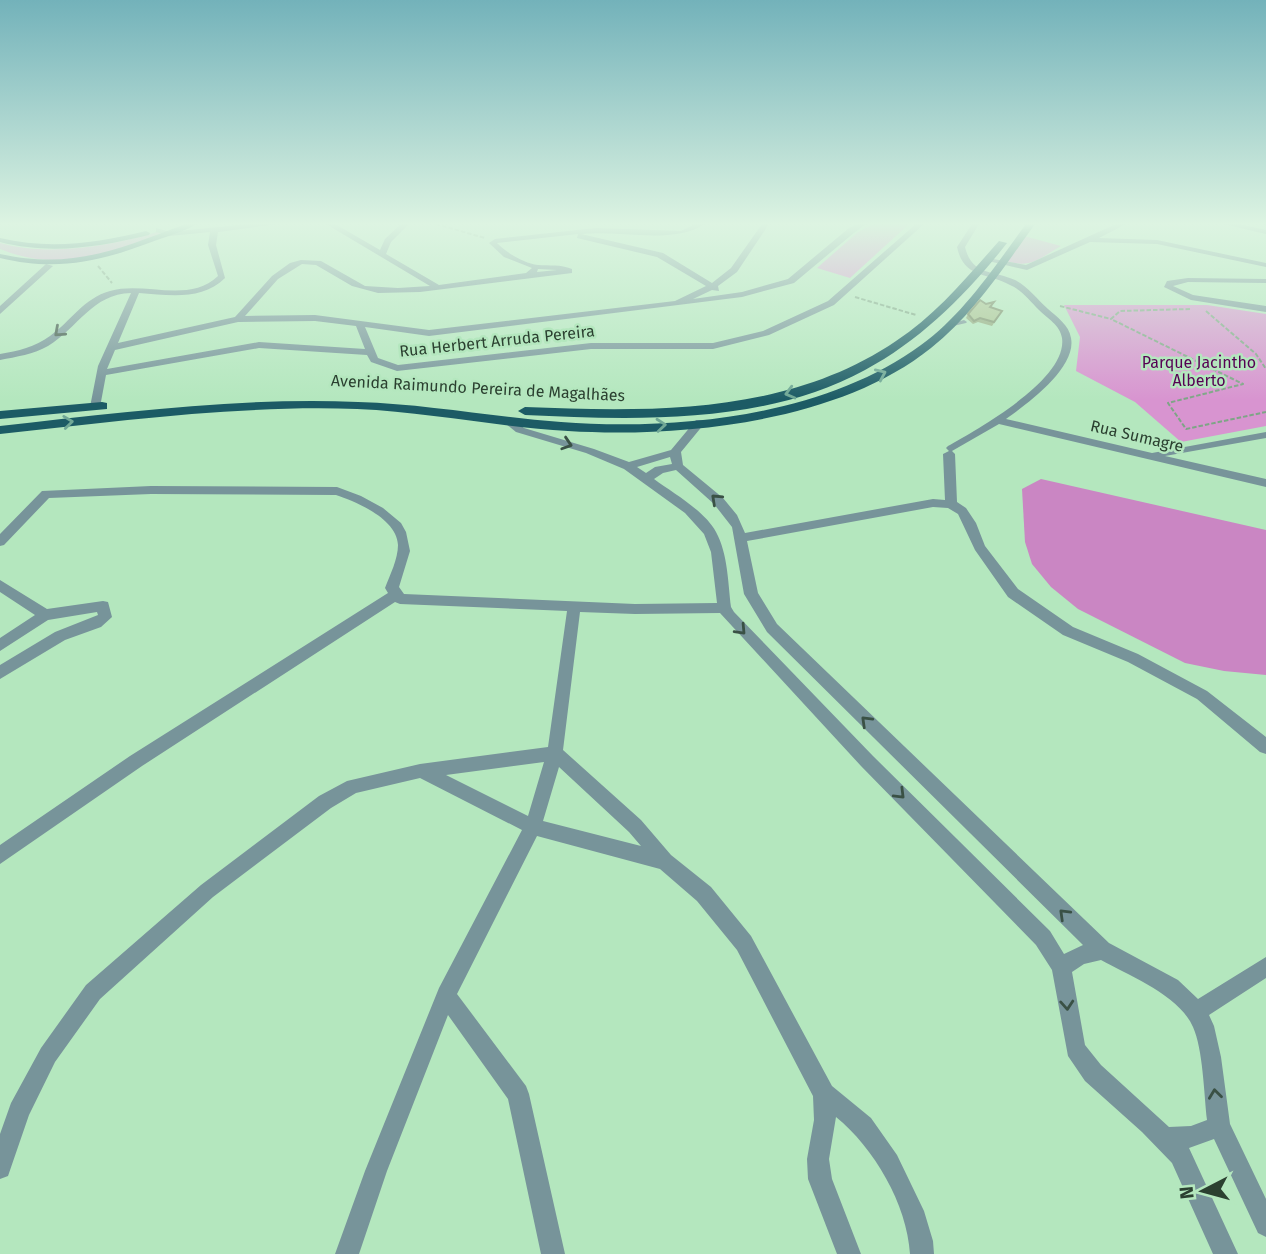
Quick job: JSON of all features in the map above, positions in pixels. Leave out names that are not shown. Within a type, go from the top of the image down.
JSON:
[{"type":"main road","name":"Avenida Raimundo Pereira de Magalhães","points":[[0,415],[290,396],[401,398],[522,411],[693,411],[761,400],[838,377],[901,343],[965,283]]},
{"type":"main road","name":"Avenida Raimundo Pereira de Magalhães","points":[[0,430],[146,414],[340,405],[567,427],[624,428],[765,413],[813,401],[899,366],[928,346],[980,298],[987,283]]},
{"type":"street","points":[[0,311],[31,283]]},
{"type":"street","points":[[0,357],[30,350],[48,342],[92,300],[118,290],[190,291],[210,287],[217,283]]},
{"type":"street","points":[[238,319],[271,283]]},
{"type":"street","points":[[355,283],[366,289],[400,290],[456,283]]},
{"type":"street","points":[[430,283],[436,286]]},
{"type":"street","points":[[707,283],[729,296]]},
{"type":"street","points":[[677,303],[718,283]]},
{"type":"street","points":[[111,348],[238,319],[315,318],[429,333],[729,296],[785,283]]},
{"type":"street","name":"Rua Herbert Arruda Pereira","points":[[371,352],[374,360],[397,368],[591,345],[713,346],[766,333],[797,321],[831,303],[855,283]]},
{"type":"street","points":[[951,504],[950,451],[1000,421],[1043,384],[1064,357],[1067,341],[1063,328],[1018,283]]},
{"type":"street","points":[[1173,283],[1168,287],[1191,297],[1266,309]]},
{"type":"street","points":[[95,407],[102,373],[137,289]]},
{"type":"street","points":[[102,373],[212,351],[259,345],[371,352],[359,323]]},
{"type":"street","points":[[505,419],[520,430],[590,451],[628,466],[689,510],[710,532],[717,552],[724,608],[729,616],[803,695],[1043,937],[1061,967],[1075,1049],[1093,1073],[1180,1155],[1226,1254]]},
{"type":"street","name":"Rua Sumagre","points":[[1000,421],[1266,483]]},
{"type":"street","points":[[648,478],[677,459],[700,422]]},
{"type":"street","points":[[1152,455],[1266,435]]},
{"type":"street","points":[[628,466],[677,459]]},
{"type":"street","points":[[677,459],[721,503],[738,527],[751,594],[772,628],[1102,950],[1171,986],[1196,1012],[1204,1026],[1219,1126],[1266,1225]]},
{"type":"street","points":[[0,542],[46,494],[151,490],[337,491],[356,496],[386,516],[399,529],[404,542],[392,588],[400,599],[574,608],[724,608]]},
{"type":"street","points":[[740,538],[933,503],[951,504],[962,511],[970,523],[979,547],[1013,593],[1068,631],[1133,658],[1202,695],[1266,747]]},
{"type":"street","points":[[0,585],[45,615]]},
{"type":"street","points":[[0,855],[136,761],[395,595]]},
{"type":"street","points":[[0,645],[45,615],[103,606],[105,617],[97,624],[71,631],[0,673]]},
{"type":"street","points":[[347,1254],[376,1171],[446,995],[533,827],[555,753],[574,608]]},
{"type":"street","points":[[0,1168],[19,1111],[48,1055],[93,992],[207,891],[325,802],[352,786],[421,771],[555,753]]},
{"type":"street","points":[[555,753],[635,826],[665,861],[705,894],[744,943],[824,1094],[873,1137],[918,1220],[923,1243],[922,1254]]},
{"type":"street","points":[[421,771],[533,827],[665,861]]},
{"type":"street","points":[[1061,967],[1080,955],[1102,950]]},
{"type":"street","points":[[1196,1012],[1266,967]]},
{"type":"street","points":[[446,995],[518,1094],[552,1254]]},
{"type":"street","points":[[824,1094],[825,1119],[818,1158],[820,1179],[849,1254]]},
{"type":"street","points":[[1165,1139],[1191,1137],[1219,1126]]},
{"type":"lane","points":[[949,325],[964,322]]},
{"type":"path","points":[[112,283],[118,290]]},
{"type":"path","points":[[842,294],[929,318]]},
{"type":"path","points":[[1036,302],[1111,319],[1243,384],[1168,403],[1186,429],[1266,412]]},
{"type":"path","points":[[1111,319],[1120,311],[1190,309],[1197,302]]},
{"type":"path","points":[[1206,311],[1256,354],[1266,369]]},
{"type":"green space","name":"Parque Jacintho Alberto","points":[[1064,305],[1207,305],[1266,314],[1266,426],[1181,442],[1135,402],[1076,371],[1080,337]]},
{"type":"shaded area","points":[[1041,479],[1266,530],[1266,675],[1224,671],[1185,663],[1078,609],[1051,587],[1032,564],[1025,542],[1022,489]]},
{"type":"building","points":[[980,300],[986,304],[994,302],[990,307],[1002,311],[994,322],[980,318],[974,321],[968,314]]}]
